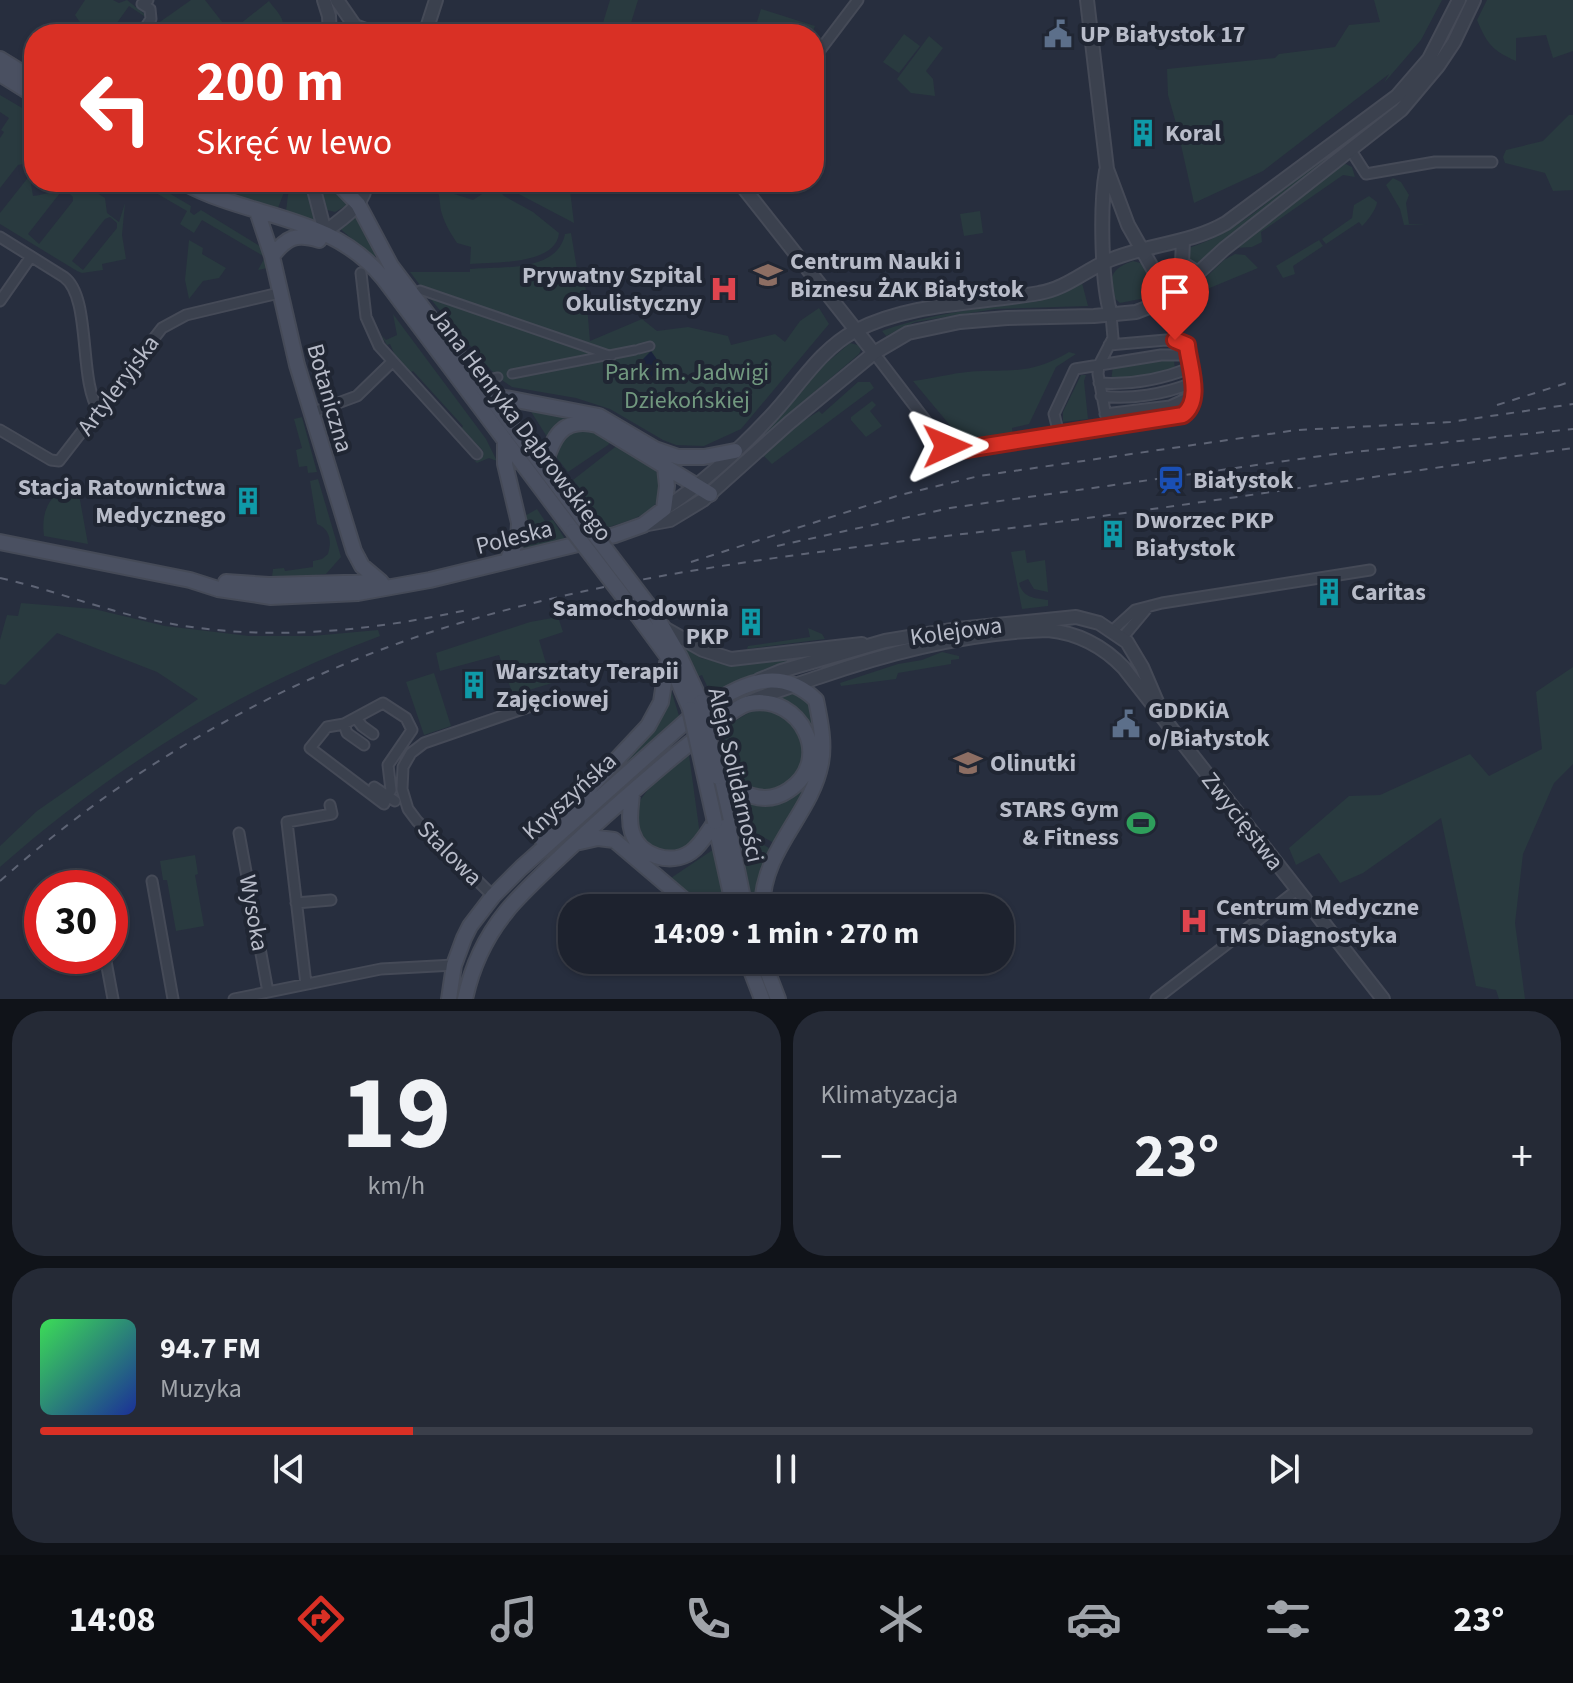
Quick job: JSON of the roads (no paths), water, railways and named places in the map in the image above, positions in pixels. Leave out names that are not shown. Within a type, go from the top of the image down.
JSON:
[{"type":"main road","points":[[0,59],[24,74]]},
{"type":"main road","points":[[0,74],[24,89]]},
{"type":"main road","name":"Jana Henryka Dąbrowskiego","points":[[202,192],[216,199],[325,232],[357,250],[384,279],[505,440],[543,474]]},
{"type":"main road","name":"Jana Henryka Dąbrowskiego","points":[[347,192],[358,204],[391,266],[490,395],[563,504],[655,614]]},
{"type":"main road","name":"Botaniczna","points":[[257,211],[272,256],[311,413],[354,551],[353,564],[359,580]]},
{"type":"main road","points":[[272,256],[283,242],[301,235],[337,248],[384,279]]},
{"type":"main road","points":[[490,395],[599,416],[655,449],[678,457],[704,457],[735,451]]},
{"type":"main road","points":[[543,474],[556,435],[574,424],[587,422],[609,432],[704,490]]},
{"type":"main road","points":[[505,440],[505,464],[519,523],[518,538],[507,561]]},
{"type":"main road","points":[[664,509],[667,486],[665,467]]},
{"type":"main road","name":"Poleska","points":[[0,542],[190,580],[218,589],[271,597],[359,580],[388,584],[430,580],[615,535],[643,525],[664,509]]},
{"type":"main road","name":"Jana Henryka Dąbrowskiego","points":[[581,528],[668,657]]},
{"type":"main road","points":[[359,580],[388,584]]},
{"type":"main road","name":"Aleja Solidarności","points":[[655,614],[664,628],[695,706],[718,777],[742,894]]},
{"type":"main road","points":[[521,868],[536,845],[648,726],[661,702],[668,657]]},
{"type":"main road","name":"Aleja Solidarności","points":[[668,657],[695,706],[731,894]]},
{"type":"main road","points":[[759,680],[777,679],[796,685],[816,700],[821,734],[821,765],[811,790],[773,858],[764,894]]},
{"type":"main road","name":"Knyszyńska","points":[[449,999],[454,965],[470,926],[493,896],[693,715],[721,697],[759,680]]},
{"type":"main road","points":[[718,777],[747,796],[759,799],[780,795],[801,779],[811,756],[806,729],[798,717],[773,704],[749,703]]},
{"type":"main road","name":"Knyszyńska","points":[[465,999],[478,955],[508,909],[700,734],[749,703]]},
{"type":"main road","points":[[606,791],[614,840]]},
{"type":"main road","points":[[632,794],[630,822],[633,837],[639,845],[659,858],[681,857],[692,852],[715,822]]},
{"type":"main road","points":[[577,843],[598,838],[614,840],[678,894]]},
{"type":"main road","points":[[749,974],[760,994]]},
{"type":"main road","points":[[752,974],[760,994]]},
{"type":"main road","points":[[768,974],[778,999]]},
{"type":"street","points":[[324,0],[329,24]]},
{"type":"street","points":[[337,0],[352,24]]},
{"type":"street","points":[[428,24],[436,0]]},
{"type":"street","points":[[824,45],[858,0]]},
{"type":"street","points":[[1087,0],[1107,169],[1123,214],[1170,299]]},
{"type":"street","points":[[704,490],[735,451],[827,353],[856,330],[925,310],[1049,291],[1105,262],[1142,249],[1202,236],[1226,223],[1383,108],[1421,70],[1437,46],[1459,0]]},
{"type":"street","points":[[704,490],[874,353],[908,333],[938,325],[1007,318],[1111,315],[1154,307],[1170,299],[1401,110],[1454,42],[1474,0]]},
{"type":"street","points":[[145,2],[152,14],[148,24]]},
{"type":"street","points":[[1342,137],[1366,174],[1435,162],[1492,162]]},
{"type":"street","points":[[1107,169],[1103,190],[1105,297],[1111,315],[1113,338],[1099,365],[1099,383],[1108,427]]},
{"type":"street","points":[[315,192],[325,232],[358,204],[365,192]]},
{"type":"street","points":[[747,192],[939,438],[951,448],[960,450],[1183,415],[1191,407],[1194,395],[1187,345],[1175,340],[1109,345]]},
{"type":"street","points":[[0,237],[72,284],[84,336],[90,397],[99,411]]},
{"type":"street","points":[[1183,241],[1182,263],[1198,273]]},
{"type":"street","points":[[0,301],[30,258]]},
{"type":"street","points":[[361,273],[366,317],[379,346],[477,454]]},
{"type":"street","points":[[420,290],[612,356]]},
{"type":"street","name":"Artyleryjska","points":[[0,430],[56,462],[63,458],[158,331],[167,324],[186,315],[279,293]]},
{"type":"street","points":[[512,374],[650,346]]},
{"type":"street","points":[[1059,434],[1054,414],[1075,369],[1161,355],[1188,355]]},
{"type":"street","points":[[311,413],[357,396],[392,362]]},
{"type":"street","points":[[1099,383],[1121,384],[1156,379],[1190,368]]},
{"type":"street","points":[[1101,396],[1128,397],[1174,390],[1192,383]]},
{"type":"street","points":[[1105,414],[1170,406],[1194,395]]},
{"type":"street","name":"Poleska","points":[[664,509],[704,490]]},
{"type":"street","name":"Poleska","points":[[643,525],[670,520],[704,490]]},
{"type":"street","points":[[1104,651],[1148,607],[1370,570]]},
{"type":"street","points":[[1073,635],[1077,626],[1076,617]]},
{"type":"street","name":"Kolejowa","points":[[759,680],[885,641],[958,629],[1076,617],[1089,619],[1118,634]]},
{"type":"street","points":[[664,628],[703,650],[731,659],[885,641]]},
{"type":"street","name":"Kolejowa","points":[[749,703],[828,673],[937,643],[1033,630],[1073,635],[1104,651]]},
{"type":"street","name":"Zwycięstwa","points":[[1118,634],[1142,667],[1164,719]]},
{"type":"street","name":"Zwycięstwa","points":[[1104,651],[1128,674],[1383,999]]},
{"type":"street","points":[[1128,674],[1134,668],[1142,667]]},
{"type":"street","points":[[816,700],[820,683],[828,673]]},
{"type":"street","points":[[392,799],[384,804],[310,748],[323,730],[344,724],[383,703],[406,718],[412,730]]},
{"type":"street","name":"Stalowa","points":[[493,896],[417,821],[408,809],[401,778],[407,758],[415,749],[440,737],[540,703]]},
{"type":"street","points":[[392,716],[412,730]]},
{"type":"street","points":[[356,718],[373,734]]},
{"type":"street","points":[[344,724],[347,733],[364,745]]},
{"type":"street","points":[[392,799],[388,765],[412,730]]},
{"type":"street","points":[[374,787],[392,799]]},
{"type":"street","points":[[306,984],[287,822],[332,814],[330,805]]},
{"type":"street","name":"Wysoka","points":[[239,833],[268,992]]},
{"type":"street","points":[[152,881],[173,999]]},
{"type":"street","points":[[1156,999],[1297,890]]},
{"type":"street","points":[[296,903],[331,900]]},
{"type":"street","points":[[234,999],[381,969],[454,965]]},
{"type":"street","points":[[108,974],[113,999]]},
{"type":"water","points":[[651,351],[658,361],[654,376],[643,381],[630,374],[634,370],[643,371],[643,359]]},
{"type":"railway","points":[[1497,405],[1573,381]]},
{"type":"railway","points":[[691,562],[900,495],[979,476],[1297,430],[1450,422],[1573,404]]},
{"type":"railway","points":[[777,546],[950,508],[1335,454],[1573,429]]},
{"type":"railway","points":[[0,881],[106,796],[220,724],[342,665],[470,620],[606,587],[743,563],[1089,518],[1573,448]]},
{"type":"railway","points":[[0,578],[147,619],[228,631],[267,633],[347,629],[467,610]]},
{"type":"place","name":"UP Białystok 17","points":[[1058,34]]},
{"type":"place","name":"Koral","points":[[1143,133]]},
{"type":"place","name":"Centrum Nauki i Biznesu ŻAK Białystok","points":[[768,275]]},
{"type":"place","name":"Prywatny Szpital Okulistyczny","points":[[724,289]]},
{"type":"place","name":"Białystok","points":[[1171,480]]},
{"type":"place","name":"Stacja Ratownictwa Medycznego","points":[[248,501]]},
{"type":"place","name":"Dworzec PKP Białystok","points":[[1113,534]]},
{"type":"place","name":"Caritas","points":[[1329,592]]},
{"type":"place","name":"Samochodownia PKP","points":[[751,622]]},
{"type":"place","name":"Warsztaty Terapii Zajęciowej","points":[[474,685]]},
{"type":"place","name":"GDDKiA o/Białystok","points":[[1126,724]]},
{"type":"place","name":"Olinutki","points":[[968,763]]},
{"type":"place","name":"STARS Gym & Fitness","points":[[1141,823]]},
{"type":"place","name":"Centrum Medyczne TMS Diagnostyka","points":[[1194,921]]},
{"type":"park label","name":"Park im. Jadwigi Dziekońskiej","points":[[687,386]]}]
